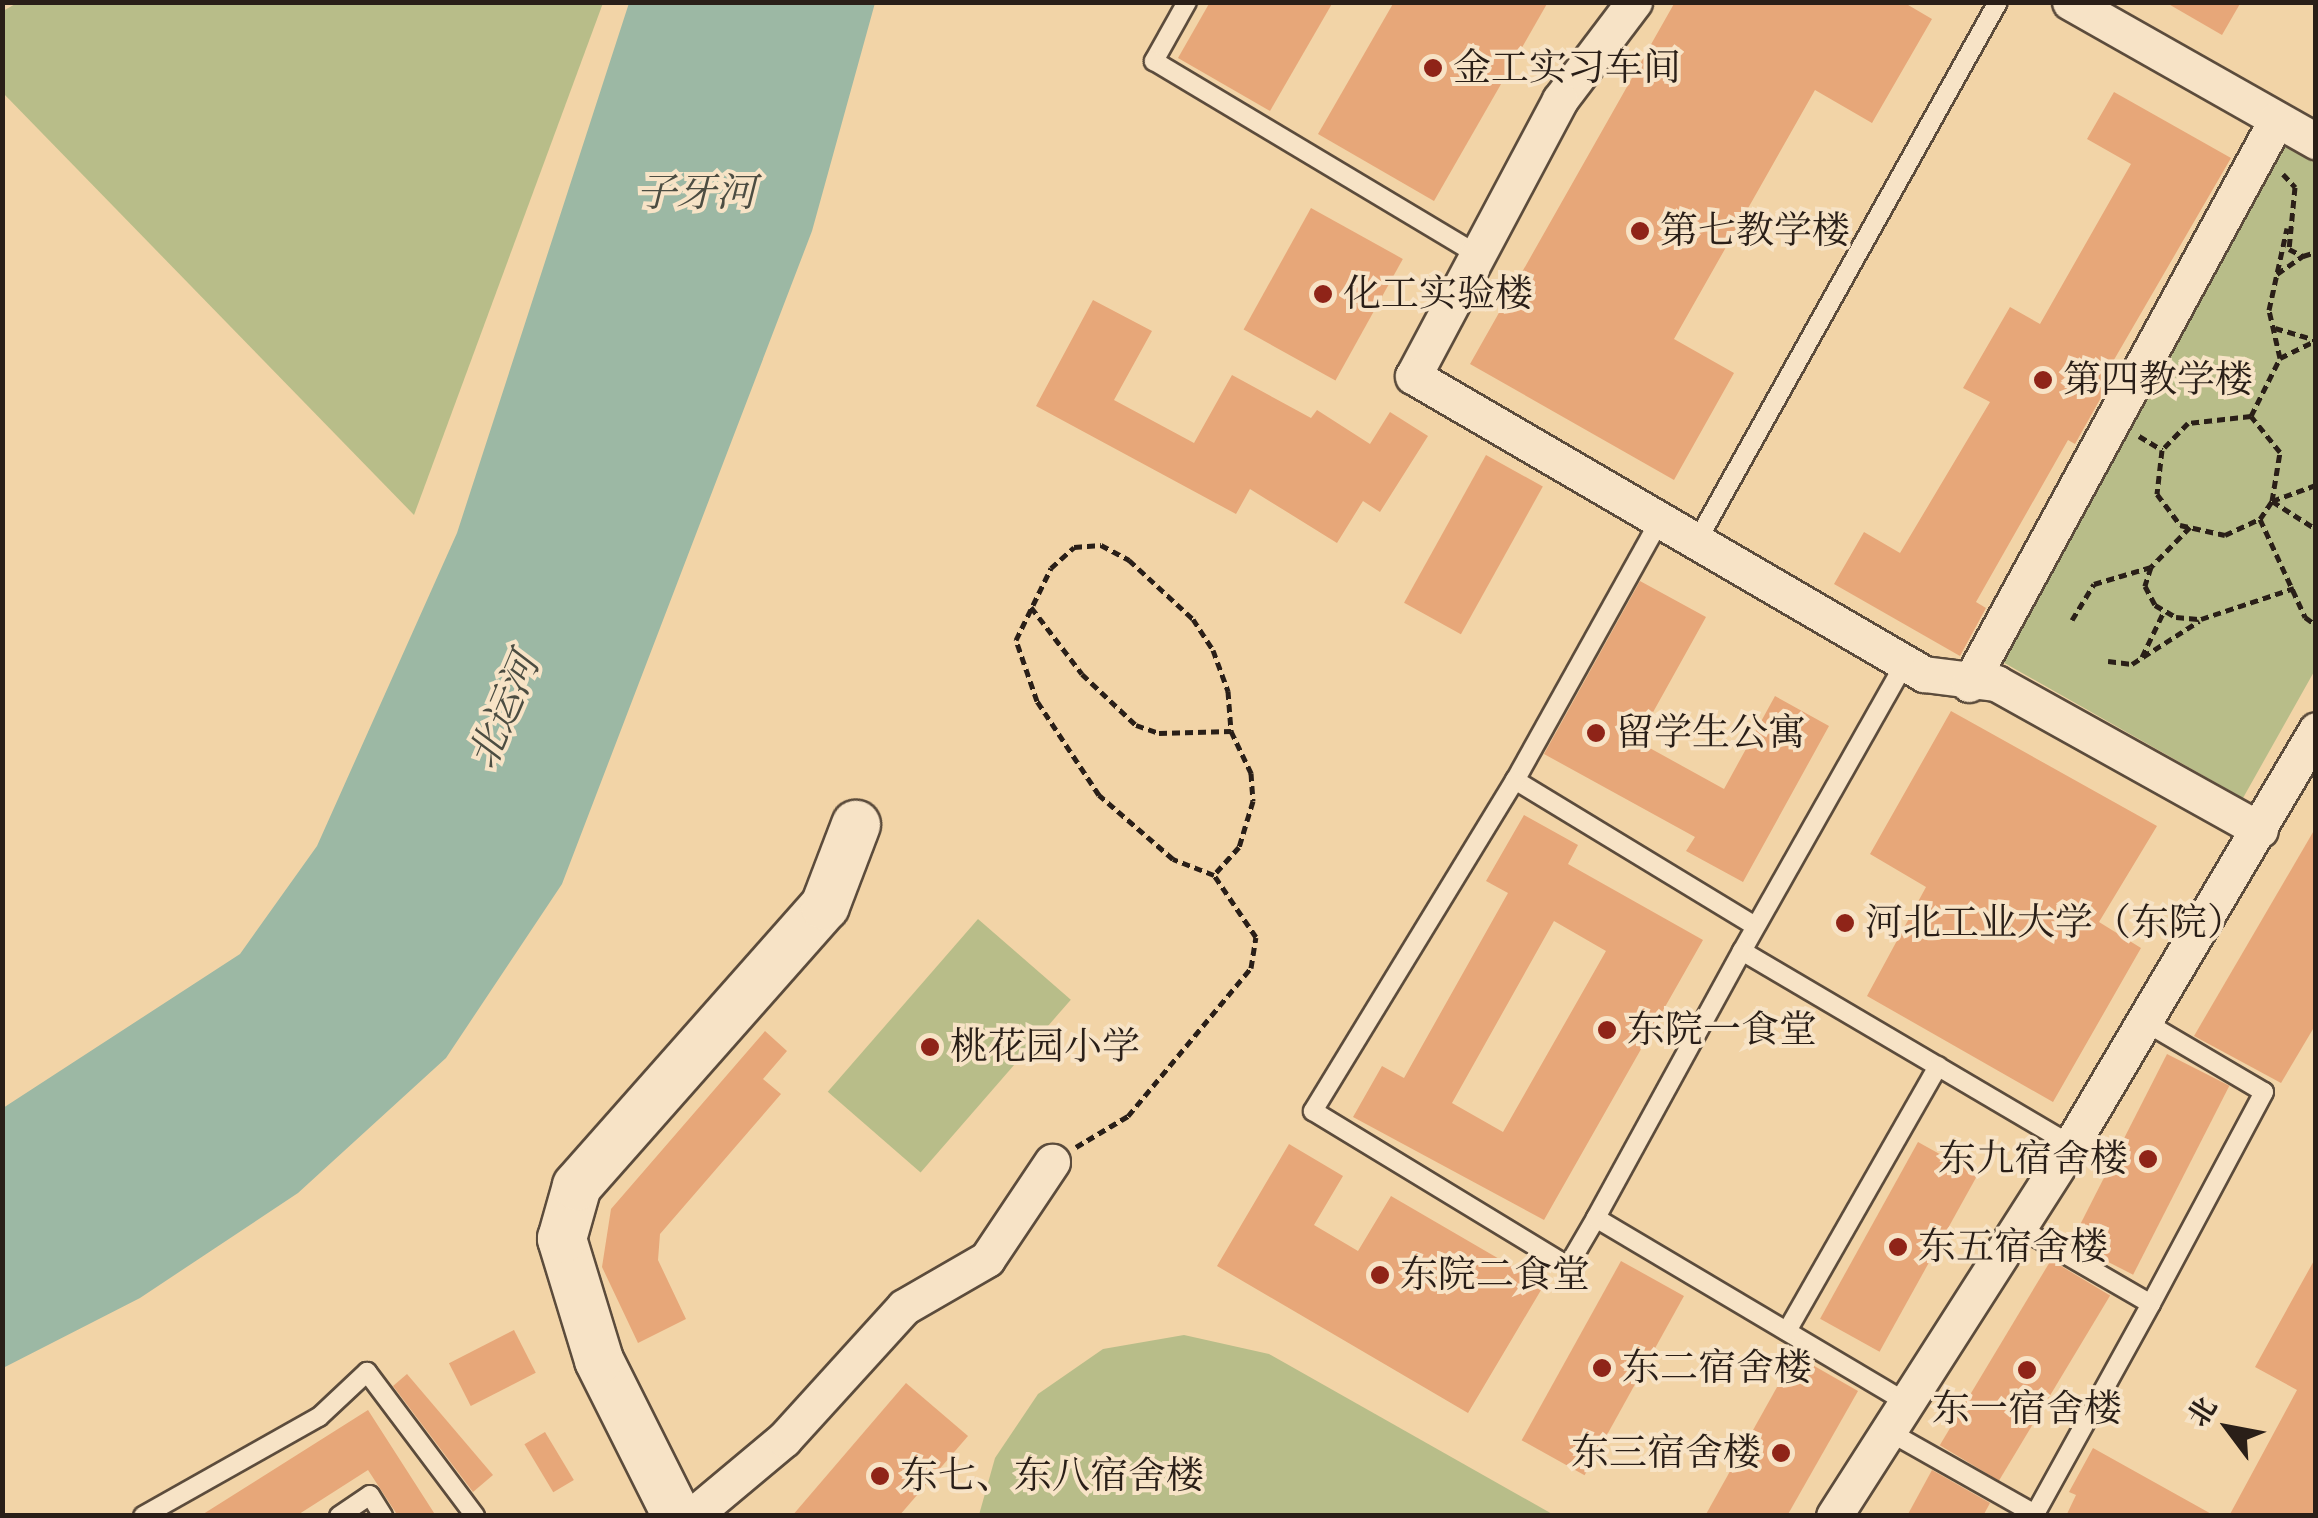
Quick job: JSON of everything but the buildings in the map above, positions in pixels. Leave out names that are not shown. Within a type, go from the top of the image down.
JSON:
[{"type":"street","points":[[1634,2],[1560,100],[1413,376],[1904,663],[1970,684],[1996,683],[2260,830]]},
{"type":"street","points":[[2070,2],[2316,141]]},
{"type":"street","points":[[1970,684],[2277,119]]},
{"type":"street","points":[[1834,1516],[2072,1145],[2316,730]]},
{"type":"street","points":[[677,1516],[599,1360],[562,1239],[577,1186],[825,906],[856,825]]},
{"type":"street","points":[[692,1516],[784,1439],[904,1307],[987,1259],[1052,1162]]},
{"type":"lane","points":[[1187,2],[1154,61],[1478,256]]},
{"type":"lane","points":[[1698,542],[1998,2]]},
{"type":"lane","points":[[1660,520],[1514,780],[1313,1111],[1568,1266],[1904,663]]},
{"type":"lane","points":[[1514,780],[1755,926]]},
{"type":"lane","points":[[1742,951],[2072,1145]]},
{"type":"lane","points":[[1596,1218],[1787,1331],[1897,1416],[2035,1514],[2264,1092],[2145,1022]]},
{"type":"lane","points":[[1787,1331],[1938,1066]]},
{"type":"lane","points":[[2018,1227],[2152,1304]]},
{"type":"lane","points":[[144,1516],[318,1417],[367,1372],[475,1516]]},
{"type":"lane","points":[[340,1516],[370,1495],[383,1516]]},
{"type":"path","points":[[2251,416],[2280,358],[2269,310],[2295,186],[2260,150]]},
{"type":"path","points":[[2286,228],[2289,249],[2302,256]]},
{"type":"path","points":[[2277,274],[2302,256],[2316,252]]},
{"type":"path","points":[[2275,328],[2315,342]]},
{"type":"path","points":[[2280,358],[2315,342]]},
{"type":"path","points":[[2251,416],[2280,452],[2272,501],[2260,519],[2225,535],[2180,525],[2157,494],[2162,450],[2188,423],[2251,416]]},
{"type":"path","points":[[2272,501],[2316,485]]},
{"type":"path","points":[[2272,501],[2316,529]]},
{"type":"path","points":[[2260,519],[2316,625]]},
{"type":"path","points":[[2190,527],[2151,567],[2145,586],[2164,610],[2201,619]]},
{"type":"path","points":[[1052,1162],[1128,1116],[1251,968],[1256,938],[1214,875],[1173,859],[1100,795],[1069,755],[1020,662],[1016,640],[1051,568],[1074,547],[1101,545],[1130,560],[1193,619],[1213,650],[1228,691],[1231,731],[1251,773],[1252,801],[1238,846],[1214,875]]},
{"type":"path","points":[[2072,620],[2094,584],[2151,567]]},
{"type":"path","points":[[2108,661],[2141,660],[2201,619],[2294,588]]},
{"type":"path","points":[[1032,607],[1082,674],[1136,724],[1159,733],[1231,731]]},
{"type":"path","points":[[2141,660],[2164,610]]},
{"type":"green space","points":[[17,3],[603,3],[414,515],[3,93],[3,11]]},
{"type":"green space","points":[[2274,139],[2315,163],[2315,670],[2243,798],[1985,652]]},
{"type":"green space","points":[[978,919],[1071,1000],[921,1173],[828,1092]]},
{"type":"green space","points":[[1184,1335],[1269,1354],[1554,1515],[979,1515],[995,1458],[1038,1394],[1103,1349]]},
{"type":"water","name":"子牙河","points":[[629,3],[875,3],[812,231],[562,884],[446,1058],[298,1193],[140,1298],[3,1368],[3,1108],[240,954],[317,846],[457,533]]},
{"type":"place","name":"金工实习车间","points":[[1433,68]]},
{"type":"place","name":"第七教学楼","points":[[1640,231]]},
{"type":"place","name":"化工实验楼","points":[[1323,294]]},
{"type":"place","name":"第四教学楼","points":[[2043,380]]},
{"type":"place","name":"留学生公寓","points":[[1596,733]]},
{"type":"place","name":"河北工业大学（东院）","points":[[1845,923]]},
{"type":"place","name":"东院一食堂","points":[[1607,1030]]},
{"type":"place","name":"桃花园小学","points":[[930,1047]]},
{"type":"place","name":"东九宿舍楼","points":[[2148,1159]]},
{"type":"place","name":"东五宿舍楼","points":[[1898,1247]]},
{"type":"place","name":"东院二食堂","points":[[1380,1275]]},
{"type":"place","name":"东二宿舍楼","points":[[1602,1368]]},
{"type":"place","name":"东一宿舍楼","points":[[2027,1370]]},
{"type":"place","name":"东三宿舍楼","points":[[1781,1453]]},
{"type":"place","name":"东七、东八宿舍楼","points":[[880,1476]]},
{"type":"water label","name":"北运河","points":[[504,711]]}]
